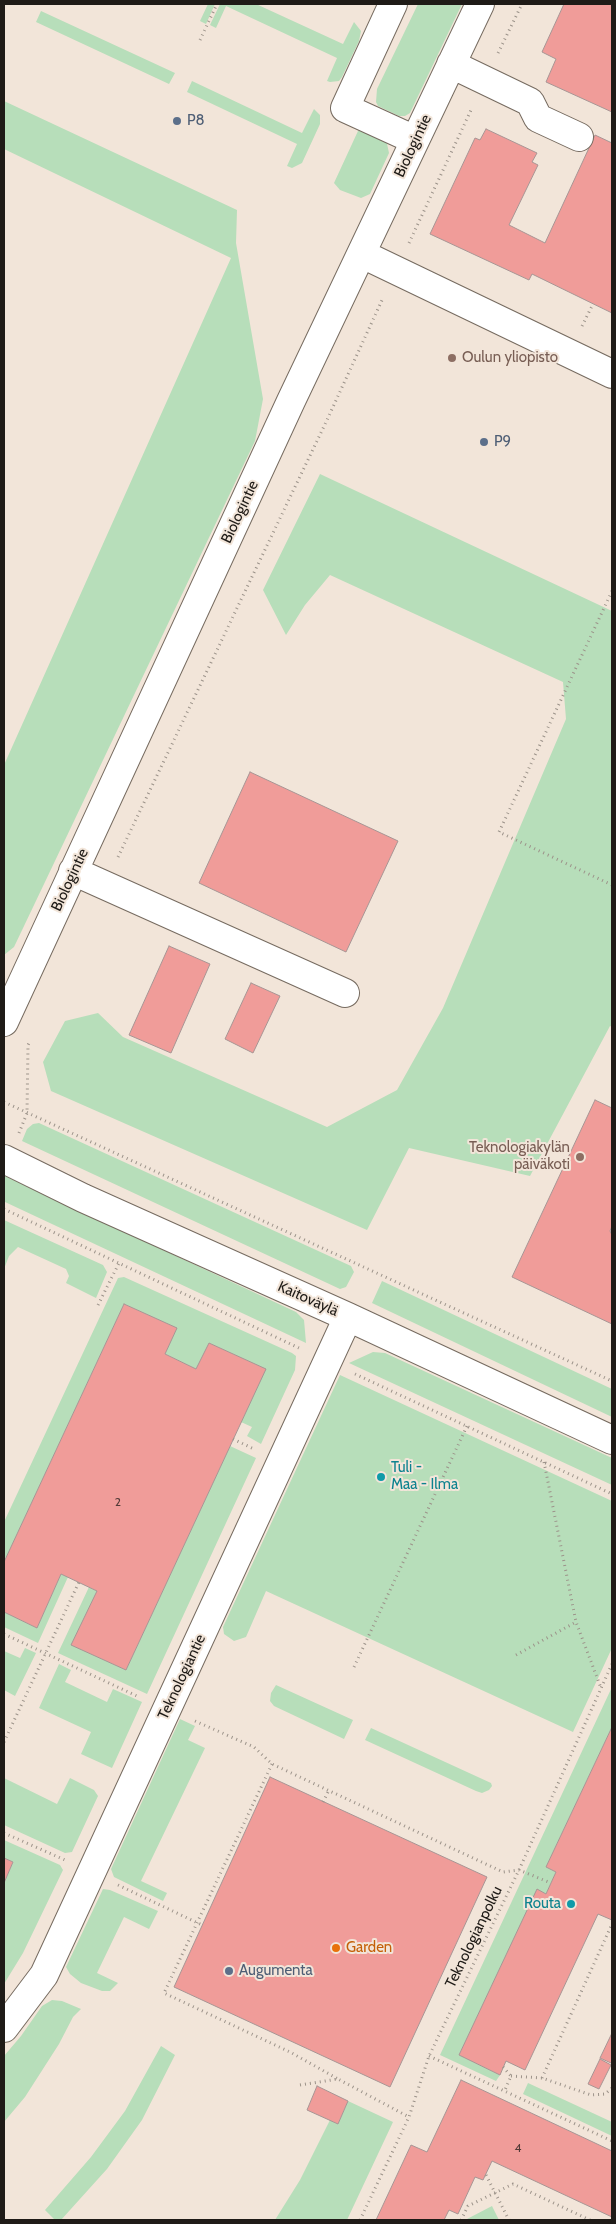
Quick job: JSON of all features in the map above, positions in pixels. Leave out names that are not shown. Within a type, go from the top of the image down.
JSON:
[{"type":"street","points":[[393,4],[345,108],[415,140]]},
{"type":"street","name":"Biologintie","points":[[4,1022],[291,401],[480,4]]},
{"type":"street","points":[[451,64],[530,102],[538,118],[579,136]]},
{"type":"street","points":[[362,254],[612,374]]},
{"type":"street","points":[[74,871],[345,993]]},
{"type":"street","name":"Kaitoväylä","points":[[5,1160],[83,1198],[348,1317],[612,1440]]},
{"type":"street","name":"Teknologiantie","points":[[4,2028],[44,1975],[348,1317]]},
{"type":"path","points":[[200,40],[217,4]]},
{"type":"path","points":[[105,884],[327,420],[395,271],[522,4]]},
{"type":"path","points":[[612,591],[499,832],[612,885]]},
{"type":"path","points":[[5,1160],[28,1113],[28,1045],[32,1036]]},
{"type":"path","points":[[4,1102],[612,1381]]},
{"type":"path","points":[[98,1305],[118,1263]]},
{"type":"path","points":[[354,1667],[467,1426]]},
{"type":"path","points":[[233,1440],[262,1453]]},
{"type":"path","points":[[544,1462],[576,1622],[601,1688]]},
{"type":"path","points":[[4,1742],[79,1582]]},
{"type":"path","points":[[516,1655],[576,1622]]},
{"type":"path","name":"Teknologianpolku","points":[[360,2220],[409,2117],[429,2056],[519,1870],[612,1664]]},
{"type":"path","points":[[409,2117],[290,2052],[164,1993],[272,1764],[503,1872],[519,1870],[551,1883]]},
{"type":"path","points":[[323,1802],[329,1790]]},
{"type":"path","points":[[542,2078],[612,1924]]},
{"type":"path","points":[[429,2056],[612,2140]]},
{"type":"path","points":[[503,2068],[511,2076],[542,2078],[591,2095],[605,2094],[612,2088]]},
{"type":"path","points":[[505,2090],[511,2076]]},
{"type":"path","points":[[300,2085],[338,2079]]},
{"type":"path","points":[[486,2175],[509,2220]]},
{"type":"path","points":[[461,2220],[468,2206],[513,2184],[590,2220]]},
{"type":"green space","points":[[208,4],[215,4],[206,24],[200,21]]},
{"type":"green space","points":[[220,4],[256,4],[343,44],[354,22],[361,31],[359,41],[342,77],[339,81],[330,82],[327,81],[337,58],[226,6],[216,28],[210,25]]},
{"type":"green space","points":[[418,4],[462,4],[410,113],[405,116],[399,116],[378,106],[376,102],[377,89]]},
{"type":"green space","points":[[41,11],[175,73],[169,84],[36,22]]},
{"type":"green space","points":[[192,81],[302,133],[314,109],[320,115],[320,124],[302,163],[292,168],[287,166],[297,144],[187,92]]},
{"type":"green space","points":[[4,101],[237,210],[236,243],[263,399],[255,441],[14,947],[4,955],[4,765],[231,258],[4,149]]},
{"type":"green space","points":[[361,129],[386,139],[389,153],[370,194],[361,198],[340,190],[334,183],[358,131]]},
{"type":"green space","points":[[320,474],[612,611],[612,1027],[610,1026],[530,1176],[409,1148],[367,1230],[51,1091],[43,1062],[65,1021],[98,1013],[123,1037],[327,1127],[397,1090],[443,1008],[566,719],[563,682],[330,575],[305,605],[286,635],[263,590]]},
{"type":"green space","points":[[39,1123],[351,1266],[354,1272],[346,1287],[340,1289],[22,1141],[27,1129],[33,1124]]},
{"type":"green space","points":[[5,1176],[296,1312],[304,1320],[306,1343],[5,1202]]},
{"type":"green space","points":[[4,1220],[103,1265],[107,1272],[96,1298],[66,1283],[69,1276],[66,1269],[18,1247],[9,1256],[4,1269]]},
{"type":"green space","points":[[124,1277],[292,1353],[296,1356],[295,1370],[261,1444],[247,1436],[252,1427],[241,1422],[265,1369],[209,1343],[196,1369],[165,1354],[176,1328],[124,1304],[6,1558],[4,1557],[4,1522],[118,1278]]},
{"type":"green space","points":[[382,1281],[612,1389],[612,1417],[372,1303]]},
{"type":"green space","points":[[373,1352],[385,1353],[612,1458],[612,1485],[349,1363]]},
{"type":"green space","points":[[340,1375],[612,1501],[612,1648],[573,1732],[266,1591],[246,1637],[234,1641],[224,1634],[223,1627]]},
{"type":"green space","points":[[230,1446],[256,1458],[147,1694],[58,1653],[89,1587],[97,1591],[72,1645],[126,1670]]},
{"type":"green space","points":[[61,1574],[68,1577],[38,1643],[4,1627],[4,1612],[37,1628]]},
{"type":"green space","points":[[25,1648],[36,1653],[15,1696],[4,1690],[4,1651],[20,1658]]},
{"type":"green space","points":[[59,1664],[71,1670],[65,1682],[107,1702],[113,1689],[142,1702],[112,1768],[81,1754],[91,1732],[39,1708]]},
{"type":"green space","points":[[276,1685],[353,1720],[344,1739],[274,1706],[270,1701],[271,1693]]},
{"type":"green space","points":[[612,1687],[612,1727],[546,1867],[556,1872],[546,1894],[537,1890],[459,2055],[500,2075],[496,2081],[440,2055]]},
{"type":"green space","points":[[180,1719],[195,1726],[188,1740],[205,1748],[141,1881],[167,1893],[163,1901],[114,1877],[111,1869]]},
{"type":"green space","points":[[371,1728],[491,1783],[492,1786],[489,1790],[482,1793],[476,1791],[365,1740]]},
{"type":"green space","points":[[4,1778],[57,1804],[70,1778],[94,1790],[98,1796],[72,1852],[65,1853],[4,1825]]},
{"type":"green space","points":[[4,1840],[60,1865],[63,1870],[23,1953],[4,1984],[4,1883],[13,1862],[4,1858]]},
{"type":"green space","points":[[103,1889],[110,1890],[158,1911],[149,1929],[124,1917],[97,1973],[118,1983],[110,1991],[102,1991],[81,1983],[70,1974],[66,1967]]},
{"type":"green space","points":[[52,2000],[62,2001],[81,2009],[73,2017],[59,2044],[25,2097],[4,2122],[4,2056],[42,2006]]},
{"type":"green space","points":[[161,2046],[175,2055],[142,2120],[107,2169],[61,2220],[55,2220],[45,2210],[91,2157],[125,2111]]},
{"type":"green space","points":[[528,2083],[612,2122],[612,2136],[523,2094]]},
{"type":"green space","points":[[348,2101],[393,2122],[347,2220],[275,2220],[300,2180],[330,2120],[338,2124]]},
{"type":"green space","points":[[492,2206],[499,2220],[467,2219]]},
{"type":"building","points":[[564,4],[612,4],[612,112],[546,82],[556,59],[542,52]]},
{"type":"building","points":[[486,129],[537,153],[532,162],[538,165],[509,225],[545,243],[595,135],[612,143],[612,313],[532,274],[529,280],[430,234],[475,138],[480,140]]},
{"type":"building","points":[[250,772],[398,841],[346,952],[199,883]]},
{"type":"building","points":[[169,946],[210,964],[171,1053],[129,1035]]},
{"type":"building","points":[[251,983],[280,996],[253,1053],[225,1039]]},
{"type":"building","name":"Teknologiakylän päiväkoti","points":[[595,1100],[612,1108],[612,1226],[610,1231],[612,1235],[612,1324],[512,1277]]},
{"type":"building","points":[[124,1304],[177,1328],[165,1354],[196,1369],[209,1343],[266,1369],[126,1670],[71,1645],[97,1591],[61,1574],[37,1628],[4,1612],[4,1562]]},
{"type":"building","name":"Routa","points":[[612,1727],[612,1920],[598,1914],[525,2070],[506,2061],[500,2075],[459,2055],[537,1889],[546,1894],[556,1872],[546,1867]]},
{"type":"building","points":[[270,1777],[487,1877],[390,2087],[174,1987]]},
{"type":"building","points":[[4,1858],[13,1862],[4,1883]]},
{"type":"building","points":[[612,2033],[612,2061],[611,2063],[600,2058]]},
{"type":"building","points":[[600,2059],[611,2065],[599,2089],[588,2084]]},
{"type":"building","points":[[461,2080],[612,2151],[612,2217],[492,2161],[483,2180],[475,2177],[458,2214],[449,2210],[444,2220],[376,2220],[411,2145],[427,2152]]},
{"type":"building","points":[[317,2086],[348,2101],[338,2124],[307,2110]]},
{"type":"place","name":"P8","points":[[177,121]]},
{"type":"place","name":"Oulun yliopisto","points":[[452,358]]},
{"type":"place","name":"P9","points":[[484,442]]},
{"type":"place","name":"Teknologiakylän päiväkoti","points":[[580,1157]]},
{"type":"place","name":"Tuli - Maa - Ilma","points":[[381,1477]]},
{"type":"place","name":"Routa","points":[[571,1904]]},
{"type":"place","name":"Garden","points":[[336,1948]]},
{"type":"place","name":"Augumenta","points":[[229,1971]]}]
